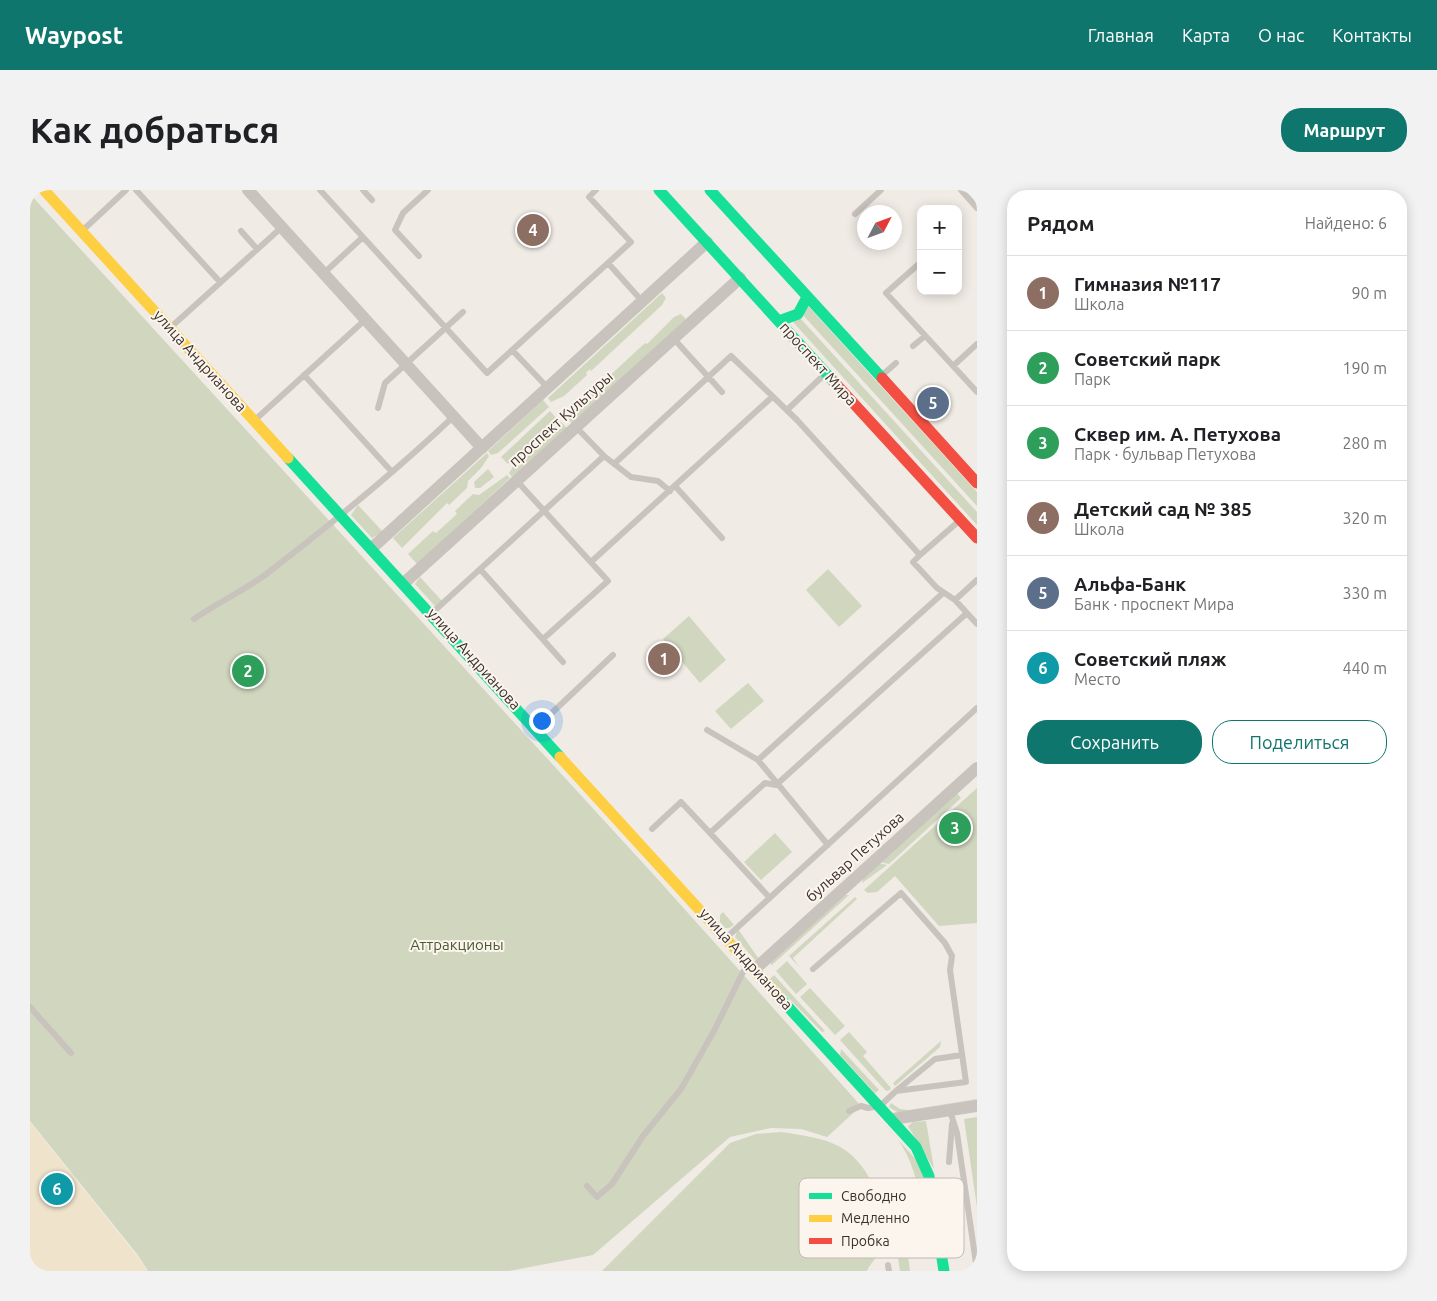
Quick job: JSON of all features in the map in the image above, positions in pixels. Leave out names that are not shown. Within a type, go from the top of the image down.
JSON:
[{"type":"street","name":"улица Андрианова","points":[[44,190],[893,1119],[916,1147],[924,1160],[929,1178]]},
{"type":"street","points":[[248,190],[482,448]]},
{"type":"street","points":[[710,190],[977,483]]},
{"type":"street","name":"проспект Мира","points":[[661,191],[977,538]]},
{"type":"street","name":"проспект Культуры","points":[[372,548],[707,242]]},
{"type":"street","name":"проспект Культуры","points":[[404,583],[740,278]]},
{"type":"street","points":[[780,321],[799,314],[804,307],[807,297]]},
{"type":"street","name":"бульвар Петухова","points":[[753,967],[977,768]]},
{"type":"street","points":[[893,1119],[951,1117],[977,1106]]},
{"type":"street","name":"улица Андрианова","points":[[942,1258],[944,1271]]},
{"type":"lane","points":[[82,231],[126,190]]},
{"type":"lane","points":[[136,190],[220,282]]},
{"type":"lane","points":[[320,190],[487,373],[631,242],[583,190]]},
{"type":"lane","points":[[362,190],[372,200]]},
{"type":"lane","points":[[419,256],[395,230],[402,213],[428,190]]},
{"type":"lane","points":[[589,196],[596,190]]},
{"type":"lane","points":[[855,214],[881,190]]},
{"type":"lane","points":[[960,190],[977,208]]},
{"type":"lane","points":[[170,328],[282,227]]},
{"type":"lane","points":[[241,231],[257,249]]},
{"type":"lane","points":[[324,273],[363,237]]},
{"type":"lane","points":[[608,263],[643,301]]},
{"type":"lane","points":[[917,266],[886,294],[977,392]]},
{"type":"lane","points":[[378,408],[385,383],[463,312]]},
{"type":"lane","points":[[255,420],[366,319]]},
{"type":"lane","points":[[913,346],[925,336]]},
{"type":"lane","points":[[674,339],[722,392]]},
{"type":"lane","points":[[953,366],[977,344]]},
{"type":"lane","points":[[513,351],[548,388]]},
{"type":"lane","points":[[614,464],[731,356],[787,410],[920,555]]},
{"type":"lane","points":[[880,377],[896,363]]},
{"type":"lane","points":[[787,410],[827,373]]},
{"type":"lane","points":[[304,375],[392,472]]},
{"type":"lane","points":[[592,561],[772,397]]},
{"type":"lane","points":[[194,620],[264,576],[342,515],[454,416]]},
{"type":"lane","points":[[576,427],[604,456],[631,477],[658,481],[672,489],[722,538]]},
{"type":"lane","points":[[432,613],[604,456]]},
{"type":"lane","points":[[517,481],[592,561],[608,581],[543,639]]},
{"type":"lane","points":[[960,519],[913,562],[943,593],[955,600],[977,624]]},
{"type":"lane","points":[[480,569],[564,662]]},
{"type":"lane","points":[[955,600],[977,580]]},
{"type":"lane","points":[[758,760],[943,593]]},
{"type":"lane","points":[[776,785],[967,613]]},
{"type":"lane","points":[[536,728],[613,655]]},
{"type":"lane","points":[[726,937],[828,846],[977,708]]},
{"type":"lane","points":[[707,730],[758,760],[776,785],[828,846]]},
{"type":"lane","points":[[710,833],[766,783],[776,785]]},
{"type":"lane","points":[[652,829],[681,802],[770,898]]},
{"type":"lane","points":[[813,968],[901,893],[946,943],[952,956],[950,970],[966,1082],[896,1091]]},
{"type":"lane","points":[[587,1186],[597,1197],[612,1184],[643,1136],[686,1082],[743,972],[753,967]]},
{"type":"lane","points":[[30,1007],[71,1053]]},
{"type":"lane","points":[[849,1111],[862,1106],[868,1108],[880,1106],[935,1059],[962,1055]]},
{"type":"lane","points":[[951,1117],[957,1133],[964,1178]]},
{"type":"lane","points":[[949,1162],[951,1117]]},
{"type":"lane","points":[[964,1181],[977,1270]]},
{"type":"green space","name":"Аттракционы","points":[[30,194],[653,874],[861,1106],[827,1137],[801,1129],[771,1128],[730,1137],[593,1255],[509,1271],[148,1271],[137,1254],[30,1121]]},
{"type":"green space","points":[[662,293],[666,298],[662,305],[591,371],[590,369],[586,373],[587,375],[564,396],[551,402],[548,398]]},
{"type":"green space","points":[[808,306],[977,492],[977,506],[803,315]]},
{"type":"green space","points":[[681,314],[686,319],[572,424],[568,418],[574,407],[604,384],[603,382],[645,343],[647,344],[674,317]]},
{"type":"green space","points":[[800,318],[977,512],[977,525],[793,322]]},
{"type":"green space","points":[[543,400],[549,407],[498,453],[491,455],[488,451]]},
{"type":"green space","points":[[550,411],[557,419],[508,464],[501,457]]},
{"type":"green space","points":[[561,422],[567,428],[512,477],[509,473],[514,465]]},
{"type":"green space","points":[[487,453],[489,456],[482,467],[468,481],[467,488],[449,505],[447,503],[402,548],[393,538]]},
{"type":"green space","points":[[488,469],[494,477],[480,488],[475,488],[474,482]]},
{"type":"green space","points":[[507,475],[510,478],[417,564],[408,554],[433,531],[436,533],[457,514],[455,511],[473,494],[479,495]]},
{"type":"green space","points":[[358,505],[383,532],[372,538],[351,515]]},
{"type":"green space","points":[[828,569],[862,606],[839,627],[806,590]]},
{"type":"green space","points":[[420,577],[442,601],[435,606],[415,584]]},
{"type":"green space","points":[[689,616],[726,660],[700,683],[663,639]]},
{"type":"green space","points":[[748,683],[764,701],[731,729],[715,711]]},
{"type":"green space","points":[[977,788],[977,923],[939,926],[895,876],[877,892],[868,893],[864,890]]},
{"type":"green space","points":[[956,792],[961,798],[889,864],[881,862]]},
{"type":"green space","points":[[775,833],[792,852],[761,880],[744,862]]},
{"type":"green space","points":[[879,863],[887,865],[862,883],[863,878]]},
{"type":"green space","points":[[846,895],[849,895],[772,965],[769,962]]},
{"type":"green space","points":[[855,897],[857,899],[793,958],[800,968],[789,956]]},
{"type":"green space","points":[[723,912],[734,925],[729,928],[725,928],[720,922],[720,915]]},
{"type":"green space","points":[[738,929],[759,959],[755,960],[735,937]]},
{"type":"green space","points":[[787,961],[807,984],[796,994],[776,971]]},
{"type":"green space","points":[[774,975],[825,1031],[822,1032],[770,979]]},
{"type":"green space","points":[[810,988],[845,1026],[835,1035],[800,997]]},
{"type":"green space","points":[[849,1032],[867,1052],[863,1056],[891,1088],[890,1090],[886,1091],[840,1040]]},
{"type":"green space","points":[[941,1041],[940,1047],[895,1086],[893,1083]]},
{"type":"green space","points":[[841,1049],[879,1090],[875,1093],[840,1055]]},
{"type":"green space","points":[[977,1099],[977,1102],[899,1113],[889,1107],[891,1103],[900,1109],[909,1110]]},
{"type":"green space","points":[[977,1117],[977,1207],[964,1119]]},
{"type":"green space","points":[[926,1121],[934,1169],[908,1126],[913,1122]]},
{"type":"green space","points":[[781,1132],[818,1139],[840,1147],[861,1166],[869,1178],[799,1178],[799,1258],[875,1258],[867,1271],[602,1271],[730,1143],[756,1134]]},
{"type":"green space","points":[[897,1138],[921,1165],[923,1178],[916,1178]]},
{"type":"green space","points":[[898,1258],[908,1258],[910,1271],[900,1271]]},
{"type":"sand","points":[[30,1122],[137,1256],[147,1271],[30,1271]]},
{"type":"traffic: fast","points":[[659,190],[834,382]]},
{"type":"traffic: fast","points":[[710,190],[882,378]]},
{"type":"traffic: fast","points":[[779,321],[798,314],[807,297]]},
{"type":"traffic: fast","points":[[288,458],[560,757]]},
{"type":"traffic: fast","points":[[779,997],[916,1147],[929,1178]]},
{"type":"traffic: fast","points":[[942,1258],[944,1271]]},
{"type":"traffic: slow","points":[[44,190],[288,458]]},
{"type":"traffic: slow","points":[[560,757],[779,997]]},
{"type":"traffic: jam","points":[[882,378],[977,483]]},
{"type":"traffic: jam","points":[[834,382],[977,538]]},
{"type":"place","name":"Детский сад № 385","points":[[533,230]]},
{"type":"place","name":"Альфа-Банк","points":[[933,403]]},
{"type":"place","name":"Гимназия №117","points":[[664,659]]},
{"type":"place","name":"Советский парк","points":[[248,671]]},
{"type":"place","name":"Сквер им. А. Петухова","points":[[955,828]]},
{"type":"place","name":"Советский пляж","points":[[57,1189]]}]
